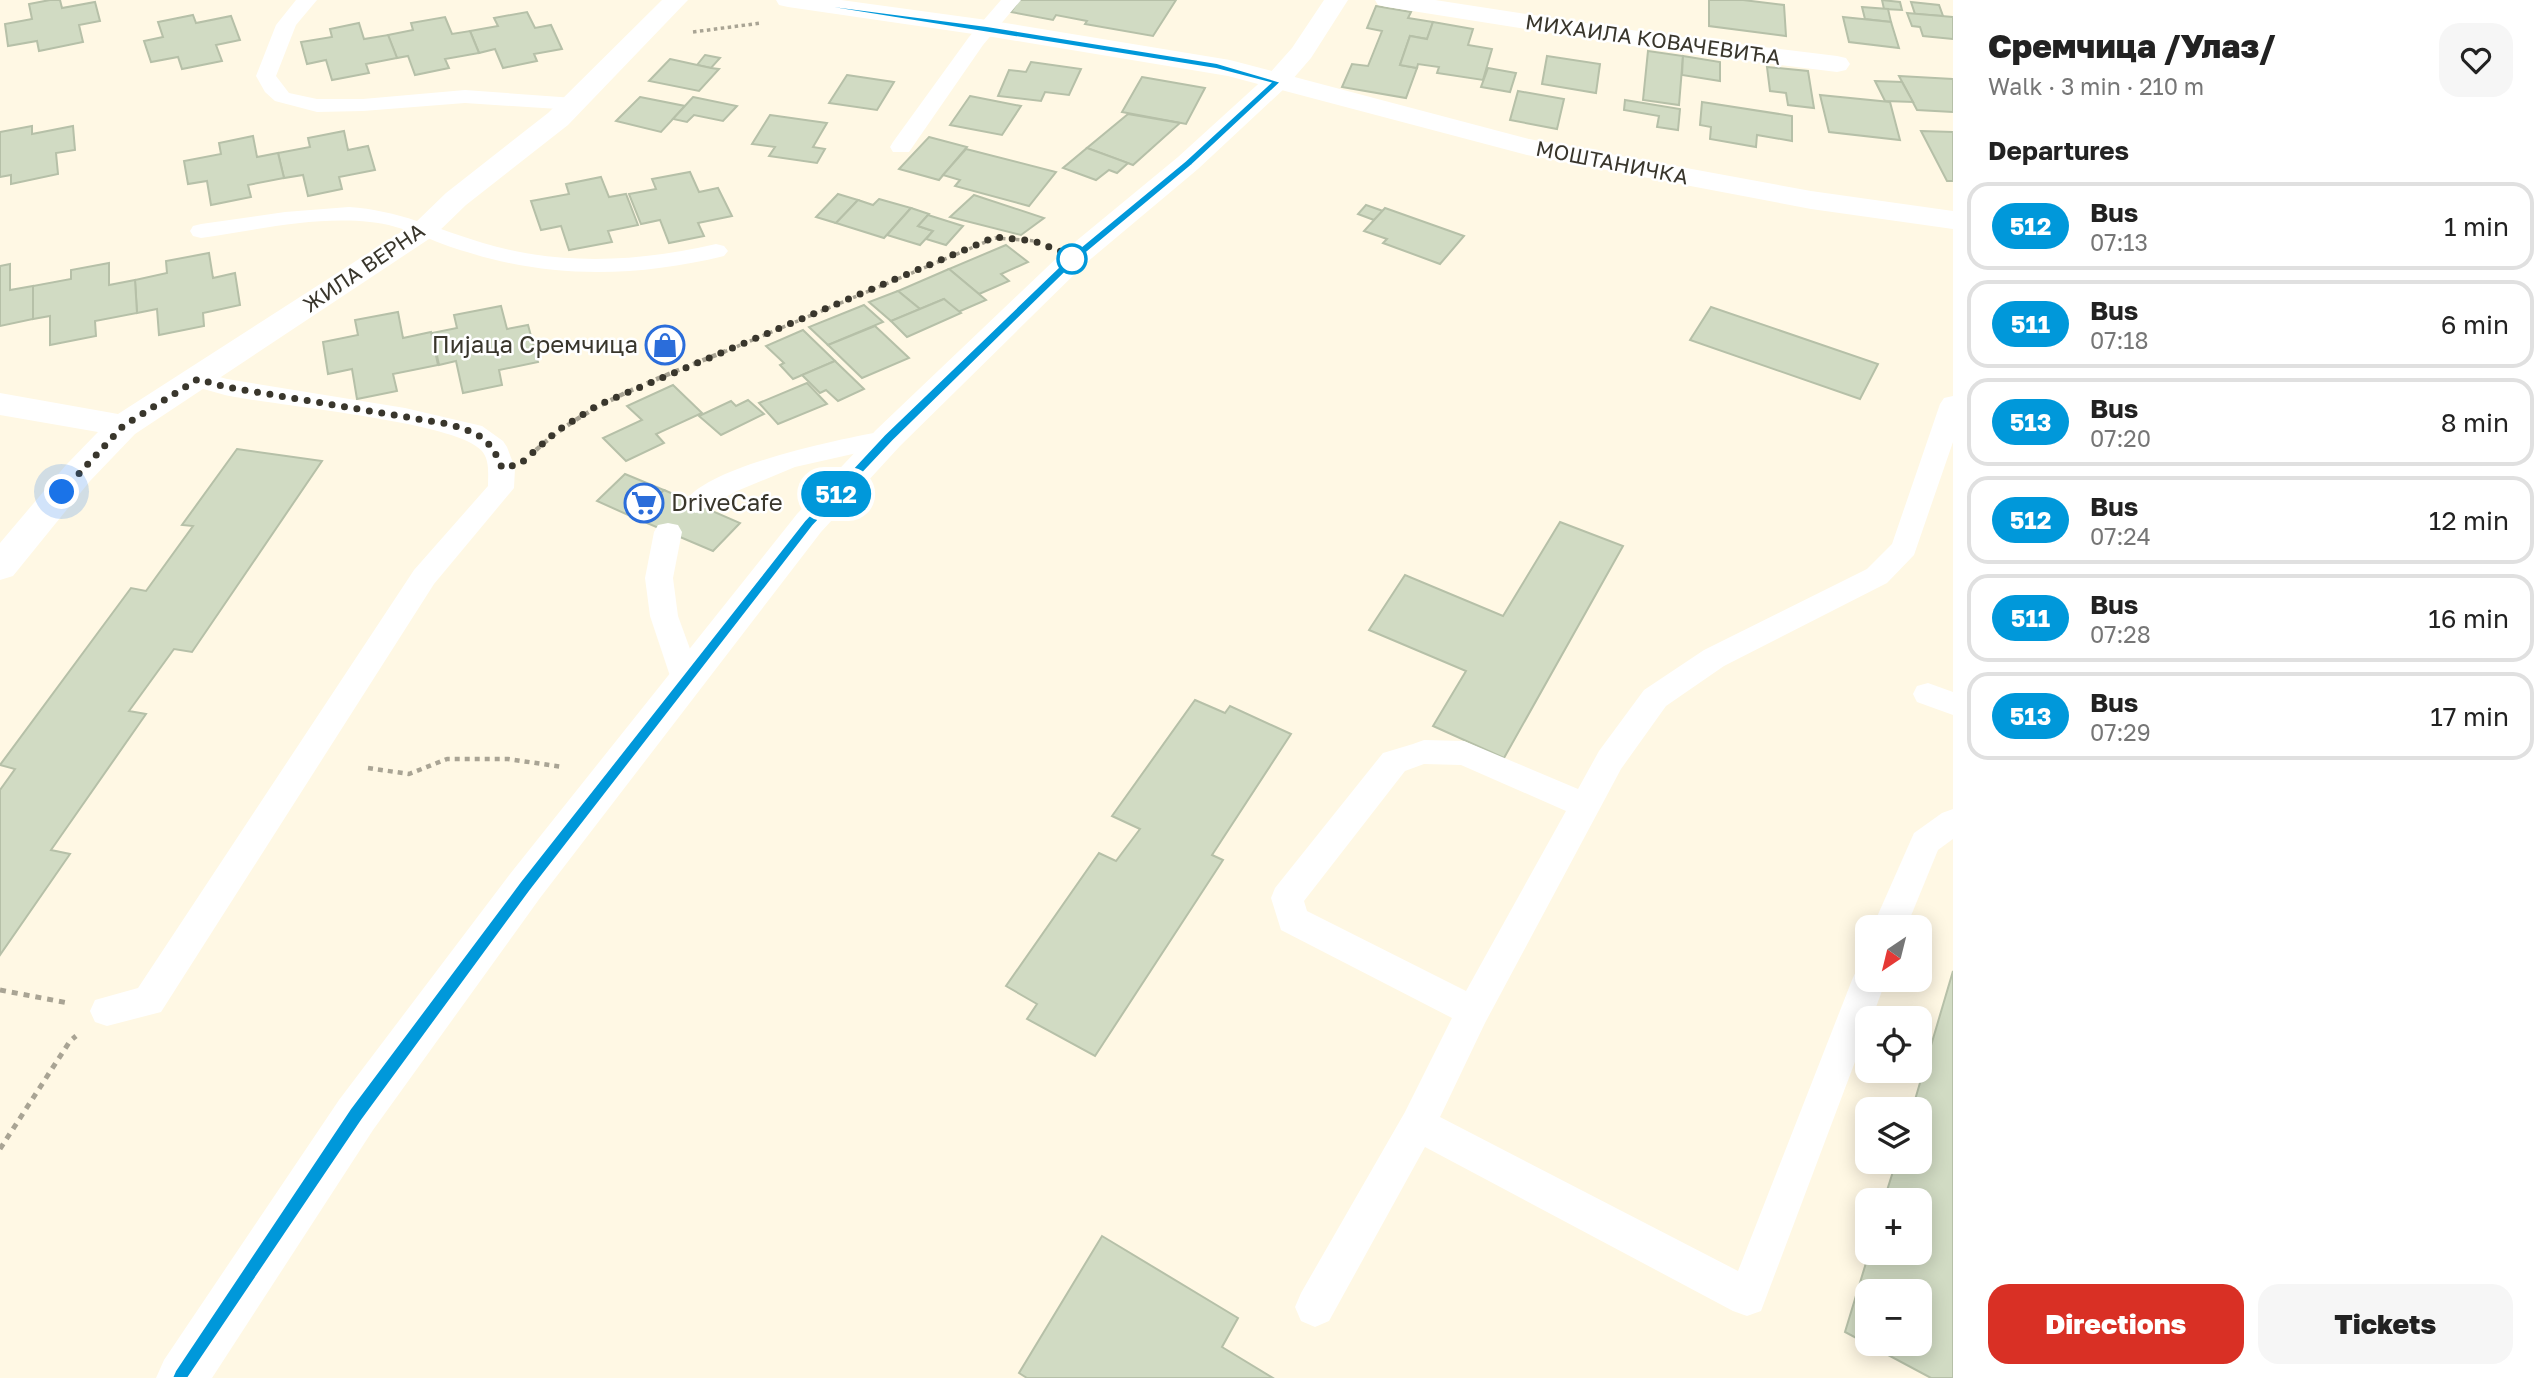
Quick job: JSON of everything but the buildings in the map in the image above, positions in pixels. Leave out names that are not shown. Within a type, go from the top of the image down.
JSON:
[{"type":"street","name":"ЖИЛА ВЕРНА","points":[[0,568],[78,473],[123,426],[425,229],[456,199],[539,136],[676,0]]},
{"type":"street","name":"МОШТАНИЧКА","points":[[788,0],[987,28],[1230,68],[1527,147],[1811,200],[1953,220]]},
{"type":"street","points":[[182,1378],[356,1115],[525,886],[809,523],[888,438],[1075,257],[1188,163],[1276,82],[1301,53],[1336,0]]},
{"type":"street","name":"МИХАИЛА КОВАЧЕВИЋА","points":[[1387,0],[1664,43],[1837,64]]},
{"type":"street","points":[[0,404],[123,426]]},
{"type":"lane","points":[[307,0],[295,10],[282,31],[266,76],[271,88],[284,98],[309,104],[359,105],[449,97],[489,97],[574,104]]},
{"type":"lane","points":[[901,147],[987,28],[1011,0]]},
{"type":"lane","points":[[201,231],[341,214],[390,218],[475,248],[582,268],[620,268],[668,262],[716,251]]},
{"type":"lane","points":[[107,1011],[149,1002],[424,577],[501,488],[502,468],[494,447],[473,432],[405,416],[226,387],[198,379]]},
{"type":"lane","points":[[1315,1307],[1418,1124],[1474,1012],[1610,760],[1655,698],[1714,658],[1877,576],[1904,548],[1953,404]]},
{"type":"lane","points":[[696,504],[728,485],[788,460],[888,438]]},
{"type":"lane","points":[[668,532],[659,578],[664,616],[686,679]]},
{"type":"lane","points":[[1474,1012],[1293,920],[1287,898],[1394,762],[1424,752],[1464,752],[1585,806]]},
{"type":"lane","points":[[1894,915],[1925,842],[1953,822]]},
{"type":"lane","points":[[1418,1124],[1748,1297],[1864,992]]},
{"type":"path","points":[[693,32],[764,22]]},
{"type":"path","points":[[502,468],[520,464],[557,431],[598,405],[995,237],[1034,241],[1075,257]]},
{"type":"path","points":[[368,768],[409,774],[447,759],[508,759],[572,769]]},
{"type":"path","points":[[0,990],[107,1011]]},
{"type":"path","points":[[0,1149],[70,1041],[107,1011]]},
{"type":"bus line","name":"512","points":[[182,1378],[356,1115],[525,886],[809,523],[888,438],[1075,257],[1188,163],[1276,82],[1230,68],[987,28],[787,0]]},
{"type":"place","name":"Пијаца Сремчица","points":[[665,345]]},
{"type":"place","name":"DriveCafe","points":[[644,503]]},
{"type":"route","points":[[62,492],[123,426],[198,379],[226,387],[448,424],[473,432],[494,447],[502,468],[520,464],[557,431],[598,405],[995,237],[1034,241],[1075,257],[1072,259]]}]
